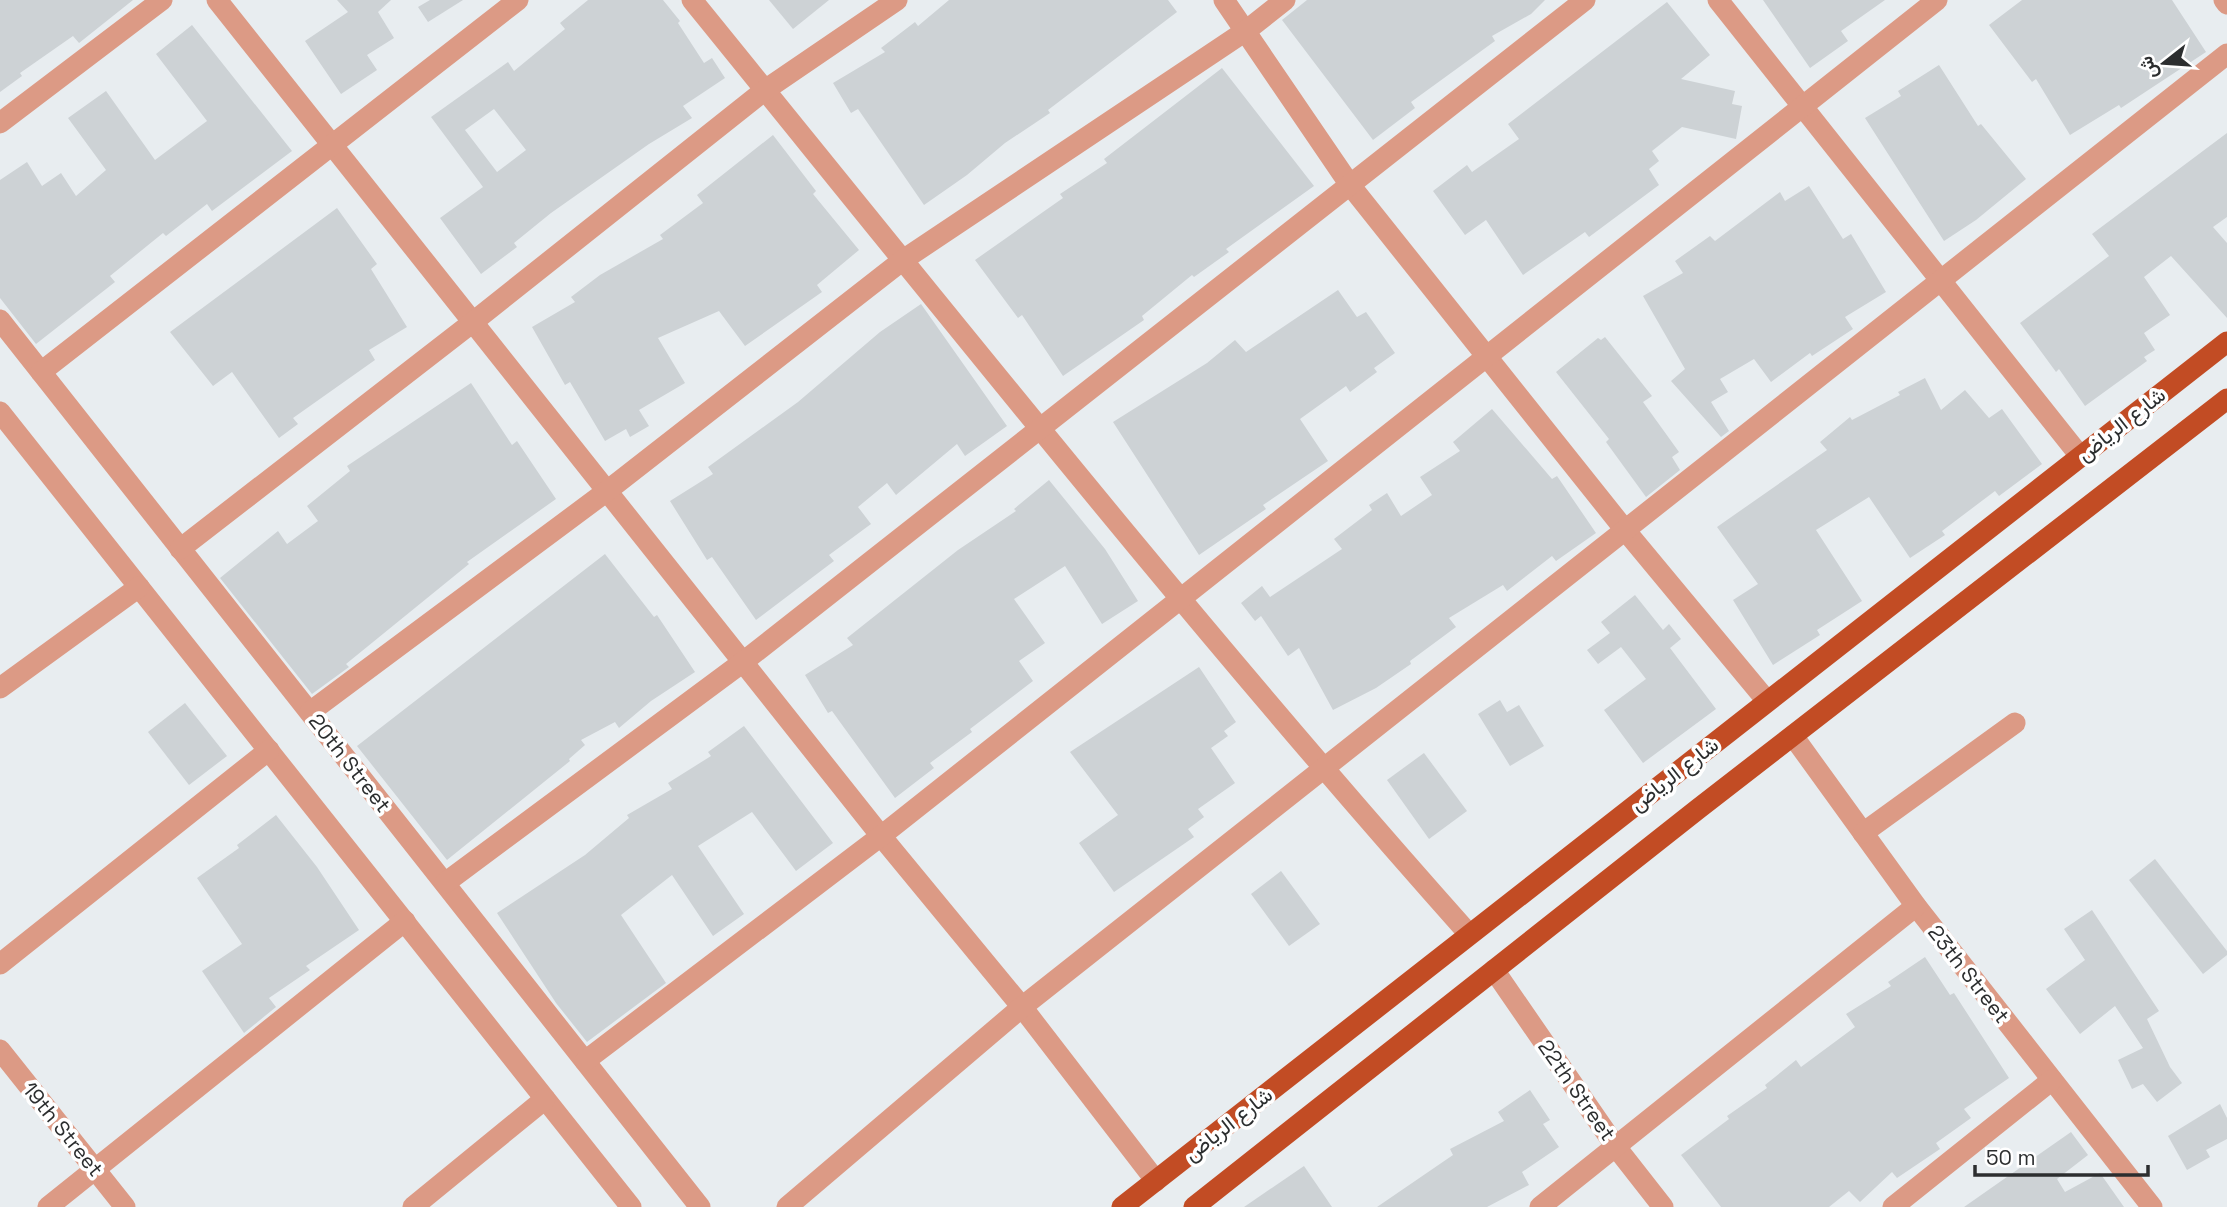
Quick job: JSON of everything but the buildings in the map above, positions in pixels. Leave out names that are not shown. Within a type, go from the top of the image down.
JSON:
[{"type":"main road","name":"شارع الرياض","points":[[1122,1207],[1468,933],[2227,342]]},
{"type":"main road","name":"شارع الرياض","points":[[1194,1207],[2227,399]]},
{"type":"street","points":[[0,123],[162,0]]},
{"type":"street","points":[[217,0],[881,836],[1021,1007],[1156,1181]]},
{"type":"street","points":[[41,372],[518,0]]},
{"type":"street","points":[[692,0],[1179,600],[1322,770],[1468,933]]},
{"type":"street","points":[[180,548],[473,322],[765,90],[897,0]]},
{"type":"street","points":[[1224,0],[1247,30],[1350,185],[1625,530],[1768,701]]},
{"type":"street","points":[[310,712],[607,491],[903,260],[1247,30],[1285,0]]},
{"type":"street","points":[[445,883],[743,662],[1585,0]]},
{"type":"street","points":[[1718,0],[2080,456]]},
{"type":"street","points":[[585,1061],[881,836],[1937,0]]},
{"type":"street","points":[[787,1207],[1021,1007],[2227,54]]},
{"type":"street","name":"20th Street","points":[[0,320],[700,1207]]},
{"type":"street","points":[[0,412],[631,1207]]},
{"type":"street","points":[[0,688],[139,587]]},
{"type":"street","points":[[1863,833],[2015,723]]},
{"type":"street","name":"23th Street","points":[[1793,736],[1916,906],[2152,1207]]},
{"type":"street","points":[[0,964],[269,750]]},
{"type":"street","points":[[1540,1207],[1916,906]]},
{"type":"street","points":[[48,1207],[405,921]]},
{"type":"street","name":"22th Street","points":[[1494,970],[1616,1146],[1662,1207]]},
{"type":"street","name":"19th Street","points":[[0,1050],[125,1207]]},
{"type":"street","points":[[1893,1207],[2052,1080]]},
{"type":"street","points":[[413,1207],[545,1099]]}]
